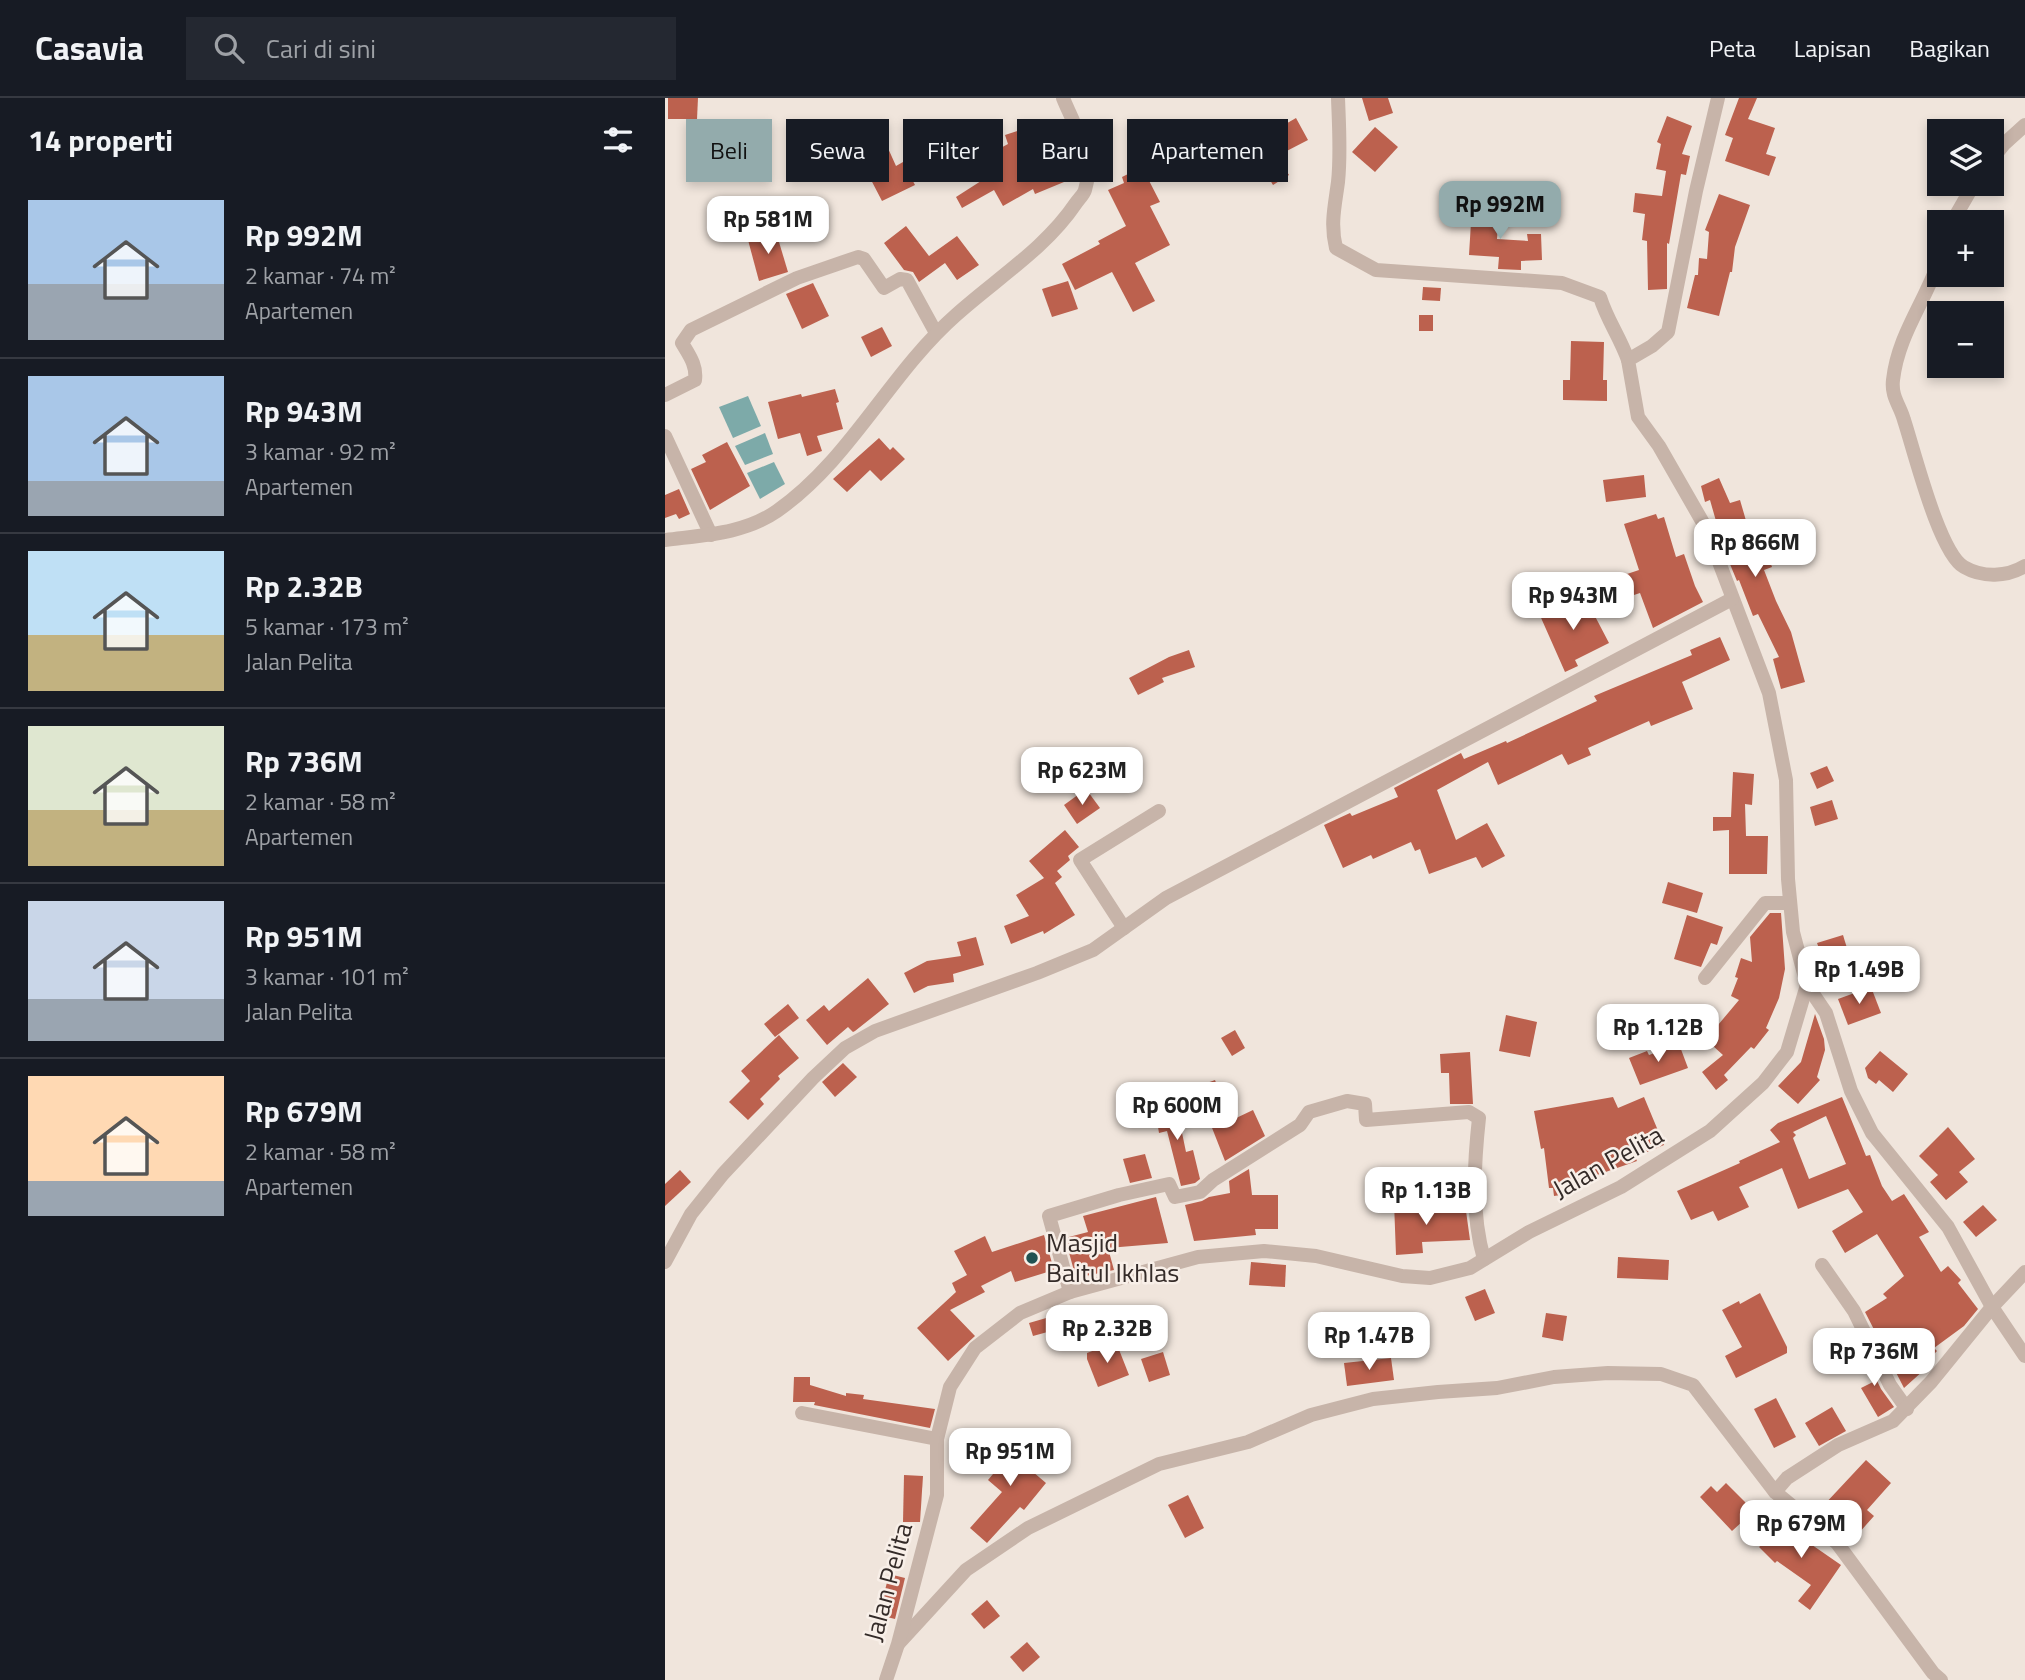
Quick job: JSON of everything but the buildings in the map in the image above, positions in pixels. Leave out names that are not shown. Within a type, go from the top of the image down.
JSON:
[{"type":"street","points":[[665,540],[745,528],[774,513],[805,490],[829,466],[908,364],[936,333],[1062,224],[1085,190],[1087,170],[1083,146],[1063,98]]},
{"type":"street","points":[[1338,98],[1338,181],[1332,232],[1336,247],[1376,270],[1562,284],[1600,297],[1607,320],[1628,359],[1638,416],[1659,446],[1706,528],[1769,693],[1786,780],[1793,932],[1807,985],[1826,1013],[1851,1091],[1873,1133],[1948,1227],[1992,1307],[2025,1356]]},
{"type":"street","points":[[1628,359],[1652,346],[1668,332],[1718,98]]},
{"type":"street","points":[[2004,144],[2025,125]]},
{"type":"street","points":[[665,395],[695,380],[693,362],[682,343],[691,330],[797,278],[858,257],[864,259],[884,288],[900,279],[907,280],[936,333]]},
{"type":"street","points":[[1927,287],[1902,340],[1893,380],[1893,398],[1904,418],[1911,447],[1945,544],[1962,567],[1990,576],[2017,571],[2025,566]]},
{"type":"street","points":[[665,436],[712,535]]},
{"type":"street","points":[[665,1262],[691,1214],[723,1174],[813,1078],[845,1048],[875,1031],[1093,950],[1166,898],[1733,599]]},
{"type":"street","points":[[1124,928],[1080,860],[1159,811]]},
{"type":"street","points":[[1705,978],[1765,903],[1790,903]]},
{"type":"street","name":"Jalan Pelita","points":[[886,1680],[937,1495],[937,1439],[950,1387],[975,1348],[1020,1313],[1070,1292],[1198,1257],[1264,1251],[1316,1256],[1402,1276],[1430,1278],[1470,1268],[1529,1232],[1621,1187],[1710,1131],[1763,1083],[1787,1052],[1807,985]]},
{"type":"street","points":[[1070,1292],[1049,1216],[1119,1195],[1169,1184],[1175,1197],[1200,1192],[1213,1180],[1300,1125],[1309,1112],[1347,1101],[1365,1104],[1366,1121],[1469,1112],[1479,1118],[1475,1200],[1484,1259]]},
{"type":"street","points":[[1822,1265],[1854,1311],[1890,1385],[1907,1409]]},
{"type":"street","points":[[1775,1492],[1787,1478],[1806,1465],[1838,1445],[1893,1421],[1907,1409],[1992,1307],[2025,1272]]},
{"type":"street","points":[[898,1644],[966,1570],[1028,1528],[1159,1464],[1248,1443],[1311,1415],[1373,1399],[1497,1388],[1554,1377],[1608,1373],[1661,1374],[1693,1385],[1775,1492],[1837,1543],[1933,1673],[1941,1680]]},
{"type":"street","points":[[802,1413],[937,1439]]},
{"type":"water","points":[[748,396],[761,426],[733,438],[719,407]]},
{"type":"water","points":[[765,433],[773,454],[745,465],[735,446]]},
{"type":"water","points":[[774,462],[785,484],[760,499],[747,473]]},
{"type":"place","name":"Masjid Baitul Ikhlas","points":[[1032,1258]]}]
